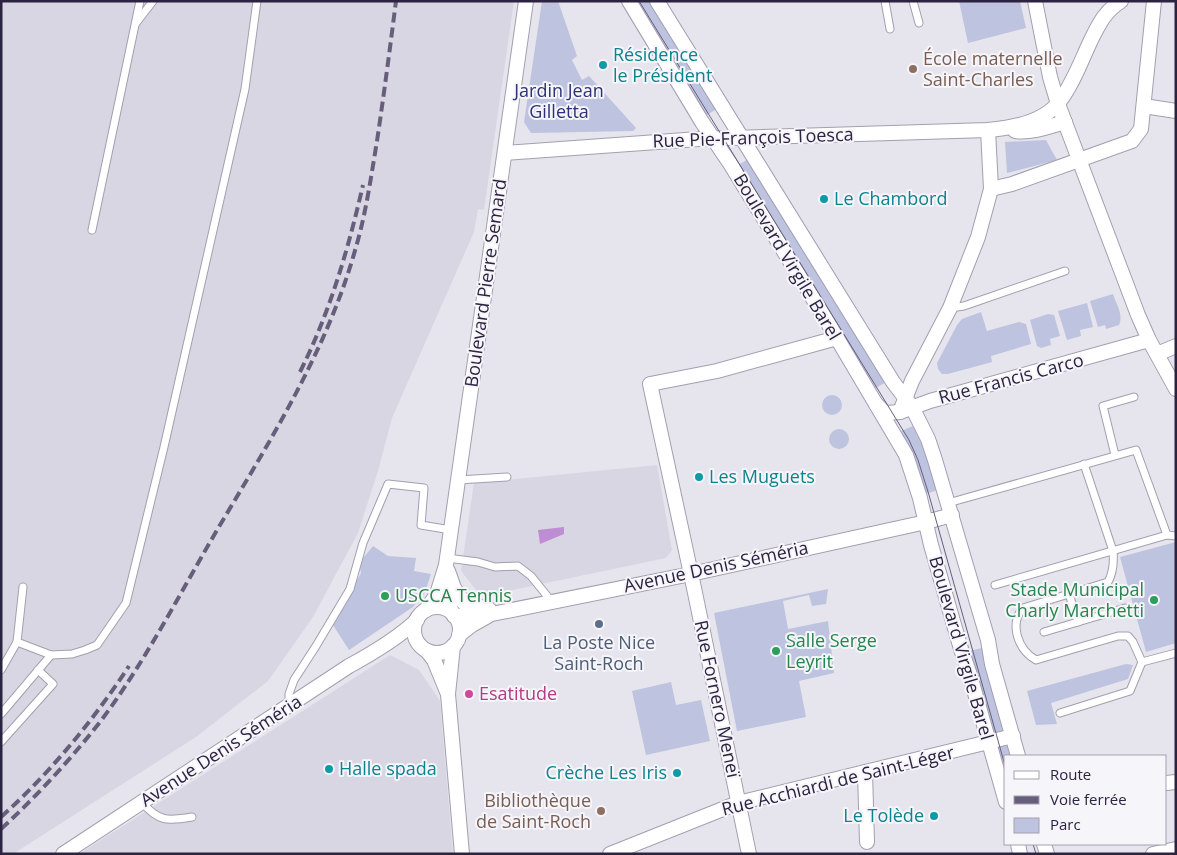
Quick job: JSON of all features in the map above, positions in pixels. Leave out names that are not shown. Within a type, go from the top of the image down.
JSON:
[{"type":"street","name":"Boulevard Pierre Semard","points":[[453,614],[448,598],[447,561],[526,1]]},
{"type":"street","name":"Boulevard Virgile Barel","points":[[629,1],[837,338],[906,455],[920,498],[958,640],[967,663],[1004,795]]},
{"type":"street","name":"Boulevard Virgile Barel","points":[[657,1],[928,439],[988,640],[992,664],[1018,755]]},
{"type":"street","points":[[1035,1],[1050,78],[1058,104],[1138,315],[1149,340],[1176,389]]},
{"type":"street","points":[[995,129],[1023,124],[1042,116],[1058,104],[1068,88],[1101,18],[1113,6],[1122,1]]},
{"type":"street","points":[[991,189],[1012,184],[1132,141],[1141,129],[1154,1]]},
{"type":"street","points":[[1144,106],[1176,111]]},
{"type":"street","points":[[995,129],[1024,132],[1065,122]]},
{"type":"street","name":"Rue Pie-François Toesca","points":[[505,153],[713,139],[995,129]]},
{"type":"street","points":[[876,404],[885,413],[906,406],[912,381],[950,308],[978,237],[991,189],[995,129]]},
{"type":"street","name":"Rue Fornero Meneï","points":[[748,854],[650,384],[717,371],[837,338]]},
{"type":"street","name":"Rue Francis Carco","points":[[906,406],[1149,340]]},
{"type":"street","points":[[1157,354],[1176,346]]},
{"type":"street","points":[[926,522],[950,509]]},
{"type":"street","name":"Avenue Denis Séméria","points":[[453,614],[492,614],[691,574],[926,522]]},
{"type":"street","name":"Boulevard Pierre Semard","points":[[421,615],[436,594],[447,561]]},
{"type":"street","name":"Avenue Denis Séméria","points":[[447,561],[454,588],[464,603],[480,608],[507,611]]},
{"type":"street","points":[[448,694],[437,667],[414,636],[414,630],[421,615],[439,608],[453,614],[459,625],[448,694],[462,854]]},
{"type":"street","name":"Avenue Denis Séméria","points":[[456,640],[472,625],[492,614]]},
{"type":"street","name":"Avenue Denis Séméria","points":[[63,854],[400,635],[421,615]]},
{"type":"street","points":[[424,649],[441,653],[456,640]]},
{"type":"street","name":"Avenue Denis Séméria","points":[[379,649],[404,645],[424,649]]},
{"type":"street","name":"Rue Acchiardi de Saint-Léger","points":[[610,854],[738,803],[1013,736]]},
{"type":"street","points":[[865,772],[867,842]]},
{"type":"street","points":[[1152,854],[1176,849]]},
{"type":"lane","points":[[92,230],[140,1]]},
{"type":"lane","points":[[134,26],[153,1]]},
{"type":"lane","points":[[16,642],[51,655],[72,654],[97,645],[126,602],[227,173],[245,89],[257,1]]},
{"type":"lane","points":[[885,1],[890,29]]},
{"type":"lane","points":[[913,1],[918,23]]},
{"type":"lane","points":[[950,308],[964,306],[1064,271]]},
{"type":"lane","points":[[1115,455],[1103,406],[1134,397]]},
{"type":"lane","points":[[950,509],[1084,464],[1136,450],[1167,535]]},
{"type":"lane","points":[[1060,713],[1130,691],[1142,662],[1134,642],[1128,636],[1118,636],[1036,660],[1027,655],[1021,648],[1016,627],[1017,616],[1024,608],[1108,582],[1111,577],[1114,560],[1113,551],[1084,464]]},
{"type":"lane","points":[[458,480],[506,477]]},
{"type":"lane","points":[[289,707],[288,694],[294,680],[350,590],[363,543],[388,484],[424,488],[421,525],[451,530]]},
{"type":"lane","points":[[995,585],[1167,535],[1176,536]]},
{"type":"lane","points":[[447,561],[478,562],[495,568],[518,566],[531,576],[552,602]]},
{"type":"lane","points":[[1,670],[16,642],[23,586]]},
{"type":"lane","points":[[1069,594],[1078,622]]},
{"type":"lane","points":[[1044,632],[1125,608]]},
{"type":"lane","points":[[1142,662],[1176,653]]},
{"type":"lane","points":[[1,714],[51,655]]},
{"type":"lane","points":[[1,742],[53,684],[38,670]]},
{"type":"lane","points":[[142,802],[150,812],[170,821],[192,817]]},
{"type":"shaded area","points":[[1,1],[514,1],[484,210],[478,209],[474,232],[392,418],[378,471],[358,533],[313,617],[268,681],[196,737],[13,854],[1,854]]},
{"type":"shaded area","points":[[657,465],[672,550],[666,558],[498,593],[477,591],[461,571],[474,483]]},
{"type":"shaded area","points":[[564,527],[564,534],[540,544],[538,530]]},
{"type":"shaded area","name":"Halle spada","points":[[390,655],[419,670],[440,701],[453,854],[79,854]]},
{"type":"green space","name":"Jardin Jean Gilletta","points":[[542,1],[558,1],[577,56],[572,60],[582,80],[589,76],[636,128],[633,131],[531,133],[524,122]]},
{"type":"green space","points":[[635,1],[651,1],[717,109],[705,116]]},
{"type":"green space","points":[[959,1],[1020,1],[1026,28],[968,43]]},
{"type":"green space","points":[[1046,140],[1057,160],[1007,173],[1005,142]]},
{"type":"green space","points":[[748,159],[886,382],[876,388],[737,166]]},
{"type":"green space","points":[[1113,294],[1121,317],[1119,325],[1106,329],[1105,325],[1098,327],[1090,301]]},
{"type":"green space","points":[[1087,303],[1093,327],[1080,330],[1081,336],[1067,340],[1058,311]]},
{"type":"green space","points":[[981,312],[987,331],[1019,322],[1026,324],[1031,344],[991,356],[992,362],[942,374],[938,369],[937,363],[957,325],[962,319]]},
{"type":"green space","points":[[1048,314],[1054,315],[1060,336],[1050,339],[1051,345],[1041,348],[1037,346],[1030,320]]},
{"type":"green space","points":[[832,395],[839,398],[842,405],[839,412],[832,415],[825,412],[822,405],[825,398]]},
{"type":"green space","points":[[913,426],[925,451],[938,490],[925,494],[909,447],[901,431]]},
{"type":"green space","points":[[839,429],[846,432],[849,439],[846,446],[839,449],[832,446],[829,439],[832,432]]},
{"type":"green space","name":"Stade Municipal Charly Marchetti","points":[[1176,542],[1176,643],[1146,652],[1120,557]]},
{"type":"green space","name":"USCCA Tennis","points":[[373,546],[388,556],[416,558],[414,571],[431,574],[425,592],[413,607],[349,650],[333,625],[361,573],[359,563]]},
{"type":"green space","name":"Salle Serge Leyrit","points":[[828,589],[826,604],[812,606],[809,595],[783,601],[788,629],[828,621],[834,673],[799,681],[806,717],[737,731],[714,613]]},
{"type":"green space","points":[[982,648],[1012,755],[1004,755],[1004,772],[969,651]]},
{"type":"green space","points":[[1126,664],[1133,665],[1128,679],[1051,703],[1057,724],[1036,725],[1027,691]]},
{"type":"green space","points":[[671,682],[676,705],[701,700],[710,741],[646,755],[632,691]]},
{"type":"tram line","points":[[639,1],[909,440],[918,460],[929,495],[1004,762]]},
{"type":"tram line","points":[[1033,845],[1036,854]]},
{"type":"railway","points":[[1,829],[40,791],[77,750],[100,722],[133,675],[279,425],[315,356],[344,284],[363,221],[377,141],[396,1]]},
{"type":"railway","points":[[300,372],[329,304],[351,233],[363,185]]},
{"type":"railway","points":[[1,817],[37,783],[70,746],[101,707],[129,666]]},
{"type":"place","name":"Résidence le Président","points":[[603,65]]},
{"type":"place","name":"École maternelle Saint-Charles","points":[[913,69]]},
{"type":"place","name":"Le Chambord","points":[[824,199]]},
{"type":"place","name":"Les Muguets","points":[[699,477]]},
{"type":"place","name":"USCCA Tennis","points":[[385,596]]},
{"type":"place","name":"Stade Municipal Charly Marchetti","points":[[1154,600]]},
{"type":"place","name":"La Poste Nice Saint-Roch","points":[[599,624]]},
{"type":"place","name":"Salle Serge Leyrit","points":[[776,651]]},
{"type":"place","name":"Esatitude","points":[[469,694]]},
{"type":"place","name":"Halle spada","points":[[329,769]]},
{"type":"place","name":"Crèche Les Iris","points":[[677,773]]},
{"type":"place","name":"Bibliothèque de Saint-Roch","points":[[601,811]]},
{"type":"place","name":"Le Tolède","points":[[934,816]]}]
